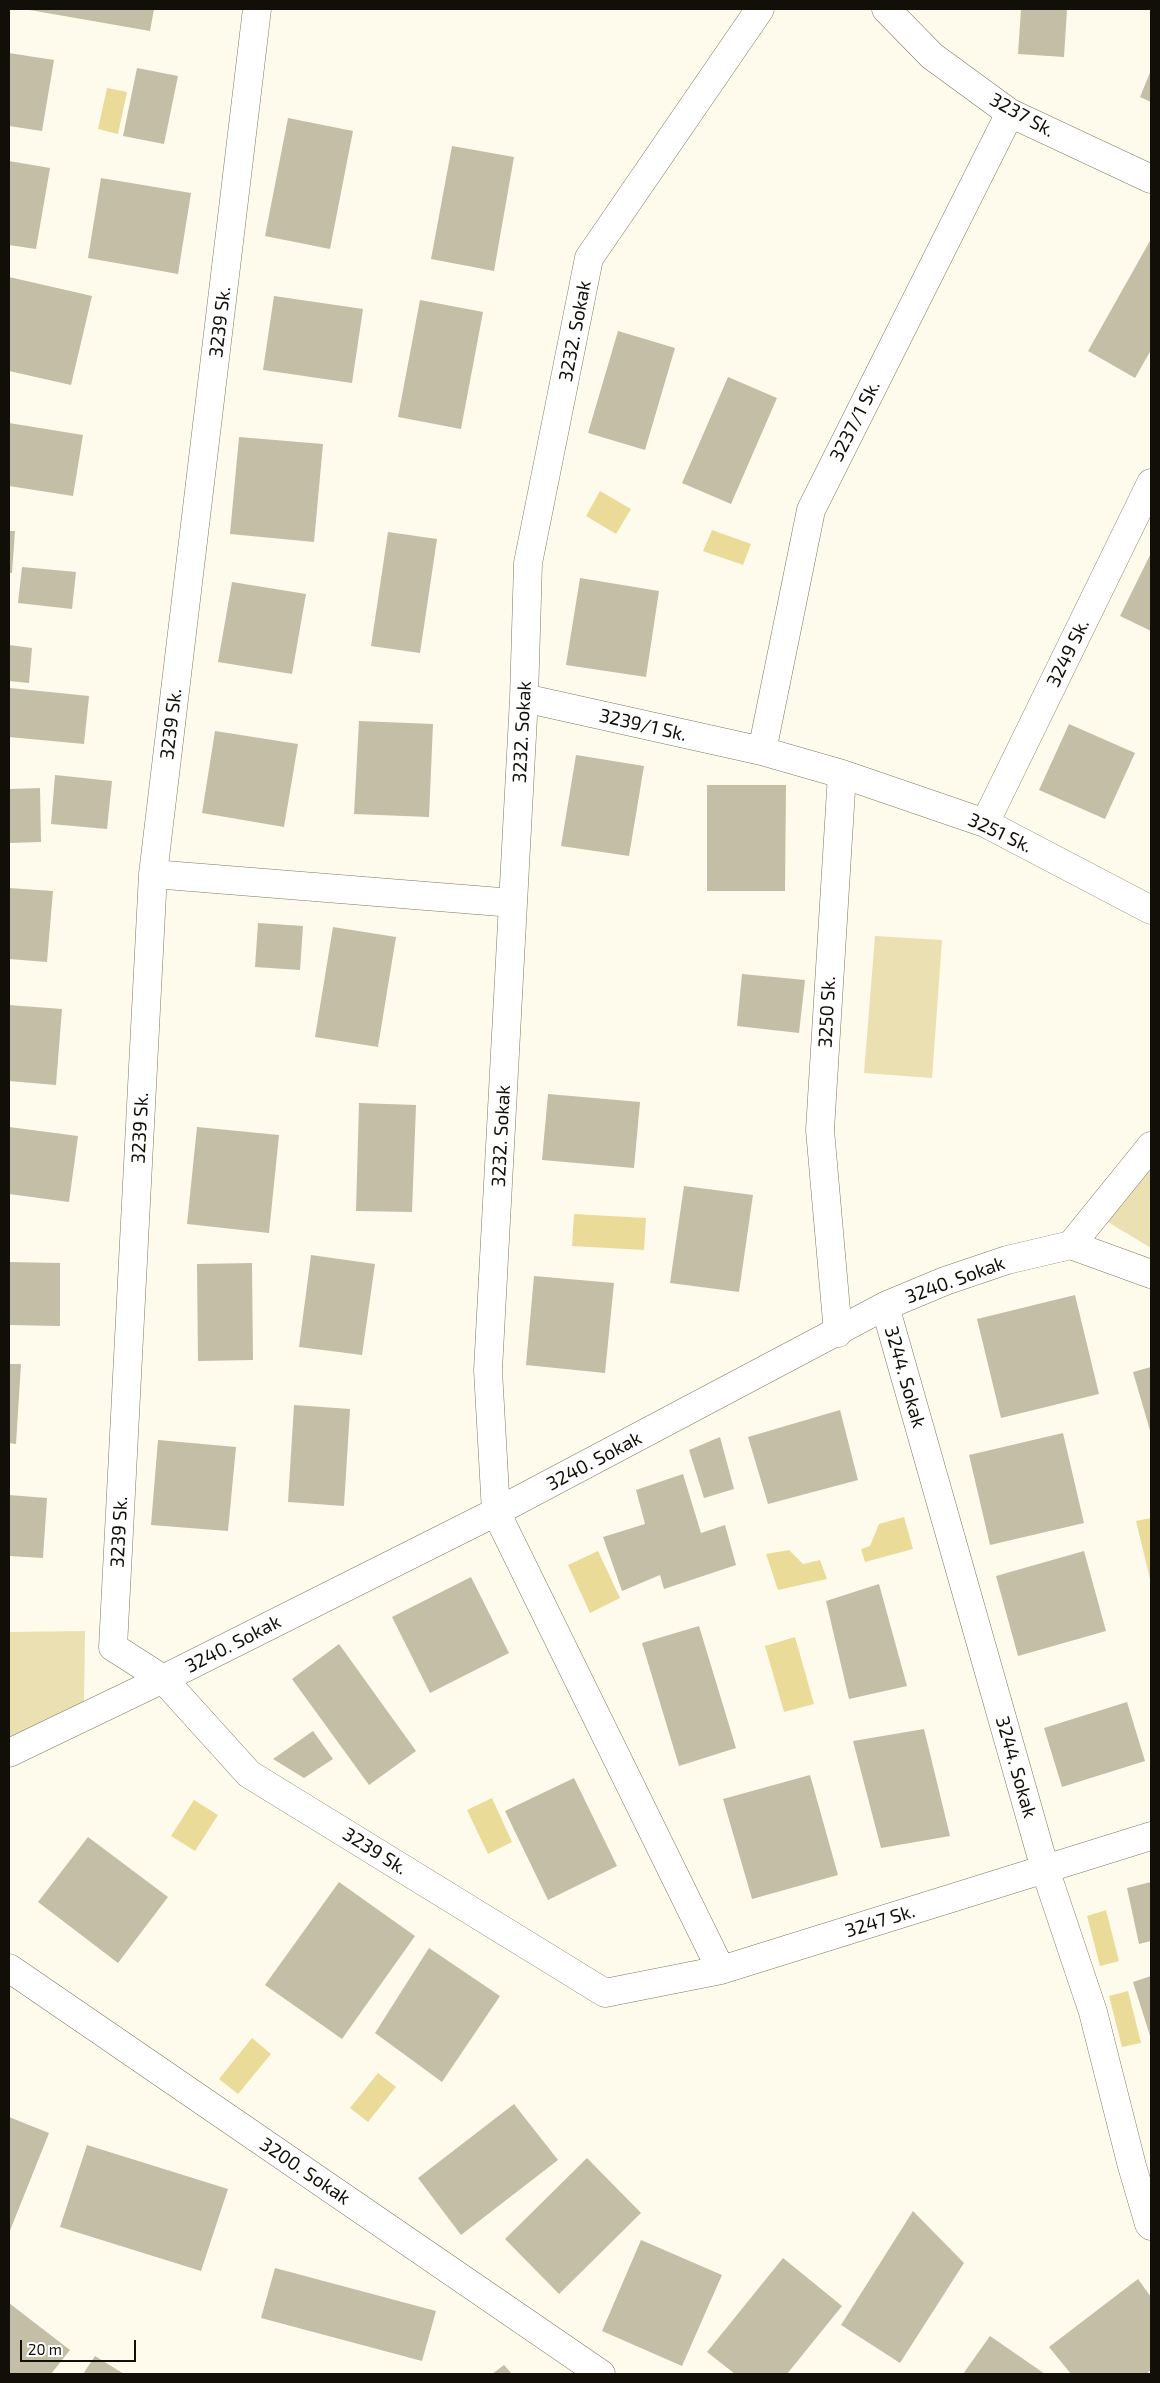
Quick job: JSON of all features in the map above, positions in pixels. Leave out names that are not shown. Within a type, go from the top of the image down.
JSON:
[{"type":"street","name":"3239 Sk.","points":[[257,9],[154,874],[114,1648],[163,1679],[249,1774],[605,1993]]},
{"type":"street","name":"3232. Sokak","points":[[496,1512],[488,1370],[524,698],[528,563],[589,258],[760,9]]},
{"type":"street","name":"3237 Sk.","points":[[886,9],[932,56],[1010,113],[1151,179]]},
{"type":"street","name":"3237/1 Sk.","points":[[762,751],[811,510],[1010,113]]},
{"type":"street","name":"3249 Sk.","points":[[985,823],[1151,483]]},
{"type":"street","name":"3239/1 Sk.","points":[[524,698],[762,751]]},
{"type":"street","points":[[762,751],[842,774]]},
{"type":"street","name":"3251 Sk.","points":[[842,774],[985,823],[1151,910]]},
{"type":"street","name":"3250 Sk.","points":[[838,1333],[820,1130],[842,774]]},
{"type":"street","points":[[154,874],[513,903]]},
{"type":"street","points":[[1151,1146],[1071,1245],[1151,1274]]},
{"type":"street","name":"3240. Sokak","points":[[9,1753],[163,1679],[496,1512],[838,1333],[885,1306],[945,1281],[1007,1260],[1071,1245]]},
{"type":"street","name":"3244. Sokak","points":[[885,1306],[1045,1869],[1093,2012],[1132,2166],[1151,2226]]},
{"type":"street","points":[[496,1512],[721,1970]]},
{"type":"street","name":"3247 Sk.","points":[[605,1993],[721,1970],[1151,1836]]},
{"type":"street","name":"3200. Sokak","points":[[9,1968],[601,2374]]},
{"type":"shaded area","points":[[107,88],[127,92],[118,134],[98,129]]},
{"type":"shaded area","points":[[600,491],[631,509],[616,534],[586,516]]},
{"type":"shaded area","points":[[712,530],[751,544],[743,565],[703,551]]},
{"type":"shaded area","points":[[875,936],[942,940],[932,1078],[864,1073]]},
{"type":"shaded area","points":[[1151,1168],[1151,1248],[1098,1216]]},
{"type":"shaded area","points":[[574,1214],[646,1218],[644,1250],[572,1246]]},
{"type":"shaded area","points":[[904,1517],[913,1549],[865,1562],[861,1549],[870,1546],[879,1524]]},
{"type":"shaded area","points":[[1151,1518],[1151,1583],[1136,1521]]},
{"type":"shaded area","points":[[789,1550],[803,1564],[820,1560],[827,1579],[778,1590],[766,1554]]},
{"type":"shaded area","points":[[598,1551],[620,1598],[590,1613],[568,1565]]},
{"type":"shaded area","points":[[85,1631],[84,1703],[9,1739],[9,1632]]},
{"type":"shaded area","points":[[795,1637],[814,1704],[784,1712],[765,1646]]},
{"type":"shaded area","points":[[492,1798],[512,1842],[488,1854],[467,1810]]},
{"type":"shaded area","points":[[194,1800],[218,1815],[195,1851],[171,1836]]},
{"type":"shaded area","points":[[1106,1910],[1119,1961],[1100,1966],[1087,1916]]},
{"type":"shaded area","points":[[1128,1991],[1141,2043],[1122,2047],[1109,1996]]},
{"type":"shaded area","points":[[252,2038],[271,2054],[238,2094],[219,2079]]},
{"type":"shaded area","points":[[378,2073],[396,2087],[368,2122],[350,2108]]},
{"type":"building","points":[[24,9],[154,9],[150,31]]},
{"type":"building","points":[[1021,9],[1067,9],[1064,57],[1018,54]]},
{"type":"building","points":[[9,53],[54,60],[42,131],[9,126]]},
{"type":"building","points":[[137,68],[178,76],[164,144],[123,136]]},
{"type":"building","points":[[1151,70],[1151,102],[1140,97]]},
{"type":"building","points":[[288,118],[353,131],[330,249],[265,236]]},
{"type":"building","points":[[452,146],[514,157],[494,271],[431,259]]},
{"type":"building","points":[[9,161],[50,168],[36,249],[9,245]]},
{"type":"building","points":[[101,178],[191,193],[178,274],[88,258]]},
{"type":"building","points":[[1151,239],[1151,350],[1135,378],[1088,351]]},
{"type":"building","points":[[9,277],[92,296],[71,385],[9,371]]},
{"type":"building","points":[[274,296],[363,309],[352,383],[263,370]]},
{"type":"building","points":[[420,300],[483,312],[461,429],[398,417]]},
{"type":"building","points":[[618,331],[675,348],[645,450],[588,433]]},
{"type":"building","points":[[728,377],[777,398],[731,504],[682,483]]},
{"type":"building","points":[[9,423],[83,435],[73,496],[9,486]]},
{"type":"building","points":[[239,437],[323,444],[314,542],[230,534]]},
{"type":"building","points":[[9,531],[15,531],[12,573],[9,573]]},
{"type":"building","points":[[388,532],[437,539],[420,653],[371,646]]},
{"type":"building","points":[[1151,553],[1151,631],[1120,616]]},
{"type":"building","points":[[22,567],[76,572],[72,609],[18,603]]},
{"type":"building","points":[[580,578],[659,591],[646,677],[566,665]]},
{"type":"building","points":[[232,582],[306,594],[292,674],[218,662]]},
{"type":"building","points":[[9,645],[32,648],[29,683],[9,681]]},
{"type":"building","points":[[10,688],[89,696],[84,744],[9,737]]},
{"type":"building","points":[[359,721],[433,724],[429,817],[354,814]]},
{"type":"building","points":[[1069,724],[1135,753],[1105,819],[1039,790]]},
{"type":"building","points":[[215,731],[298,744],[284,827],[202,813]]},
{"type":"building","points":[[576,755],[644,766],[629,856],[561,846]]},
{"type":"building","points":[[55,775],[112,781],[107,829],[51,824]]},
{"type":"building","points":[[707,785],[786,785],[785,891],[707,891]]},
{"type":"building","points":[[40,788],[41,842],[9,843],[9,789]]},
{"type":"building","points":[[9,888],[53,891],[47,962],[9,959]]},
{"type":"building","points":[[258,923],[303,926],[300,970],[255,967]]},
{"type":"building","points":[[333,927],[396,937],[378,1047],[315,1037]]},
{"type":"building","points":[[742,974],[805,980],[799,1033],[737,1026]]},
{"type":"building","points":[[9,1005],[62,1009],[56,1085],[9,1081]]},
{"type":"building","points":[[548,1094],[640,1102],[634,1168],[542,1160]]},
{"type":"building","points":[[359,1103],[416,1105],[412,1212],[356,1211]]},
{"type":"building","points":[[9,1127],[78,1136],[69,1202],[9,1194]]},
{"type":"building","points":[[197,1127],[279,1135],[269,1233],[187,1224]]},
{"type":"building","points":[[684,1186],[753,1195],[739,1292],[670,1283]]},
{"type":"building","points":[[311,1255],[375,1264],[362,1355],[299,1347]]},
{"type":"building","points":[[9,1262],[60,1263],[60,1326],[9,1325]]},
{"type":"building","points":[[252,1263],[253,1360],[198,1361],[197,1264]]},
{"type":"building","points":[[534,1276],[614,1283],[605,1373],[526,1365]]},
{"type":"building","points":[[1075,1295],[1099,1394],[1001,1418],[977,1319]]},
{"type":"building","points":[[9,1364],[21,1364],[16,1444],[9,1443]]},
{"type":"building","points":[[1151,1367],[1151,1434],[1133,1372]]},
{"type":"building","points":[[294,1405],[350,1409],[344,1506],[288,1502]]},
{"type":"building","points":[[840,1410],[858,1480],[768,1504],[748,1437]]},
{"type":"building","points":[[1063,1433],[1084,1523],[990,1545],[969,1455]]},
{"type":"building","points":[[720,1437],[734,1489],[704,1498],[689,1450]]},
{"type":"building","points":[[158,1440],[236,1447],[228,1531],[151,1525]]},
{"type":"building","points":[[683,1474],[701,1533],[725,1525],[736,1565],[664,1589],[660,1575],[622,1591],[603,1537],[645,1524],[636,1490]]},
{"type":"building","points":[[9,1495],[47,1498],[43,1558],[9,1556]]},
{"type":"building","points":[[1084,1551],[1106,1631],[1018,1656],[996,1576]]},
{"type":"building","points":[[471,1577],[509,1653],[430,1693],[392,1617]]},
{"type":"building","points":[[879,1584],[907,1686],[849,1699],[826,1601]]},
{"type":"building","points":[[699,1626],[736,1748],[679,1766],[642,1643]]},
{"type":"building","points":[[339,1644],[416,1751],[369,1785],[292,1679]]},
{"type":"building","points":[[1127,1702],[1145,1761],[1062,1787],[1044,1728]]},
{"type":"building","points":[[924,1729],[950,1836],[881,1848],[853,1741]]},
{"type":"building","points":[[313,1731],[333,1759],[304,1778],[273,1759]]},
{"type":"building","points":[[810,1775],[838,1875],[752,1899],[723,1799]]},
{"type":"building","points":[[574,1778],[617,1866],[548,1900],[505,1811]]},
{"type":"building","points":[[88,1837],[168,1897],[118,1963],[38,1902]]},
{"type":"building","points":[[339,1882],[415,1936],[342,2039],[265,1985]]},
{"type":"building","points":[[1151,1882],[1151,1941],[1139,1944],[1127,1888]]},
{"type":"building","points":[[429,1948],[500,1996],[442,2082],[375,2033]]},
{"type":"building","points":[[1151,1976],[1151,2039],[1133,1982]]},
{"type":"building","points":[[514,2104],[558,2160],[461,2235],[418,2178]]},
{"type":"building","points":[[9,2117],[49,2133],[9,2233]]},
{"type":"building","points":[[87,2145],[228,2189],[201,2271],[60,2227]]},
{"type":"building","points":[[587,2158],[641,2213],[559,2294],[505,2239]]},
{"type":"building","points":[[913,2211],[964,2263],[900,2363],[841,2325]]},
{"type":"building","points":[[641,2240],[722,2275],[682,2366],[602,2331]]},
{"type":"building","points":[[783,2258],[842,2306],[787,2374],[735,2374],[707,2352]]},
{"type":"building","points":[[275,2268],[436,2311],[422,2361],[261,2318]]},
{"type":"building","points":[[1138,2279],[1151,2297],[1151,2370],[1146,2374],[1071,2374],[1049,2347]]},
{"type":"building","points":[[9,2303],[70,2350],[51,2374],[9,2374]]},
{"type":"building","points":[[990,2336],[1045,2374],[963,2374]]},
{"type":"building","points":[[95,2356],[124,2374],[83,2374]]},
{"type":"building","points":[[504,2365],[512,2374],[492,2374]]}]
